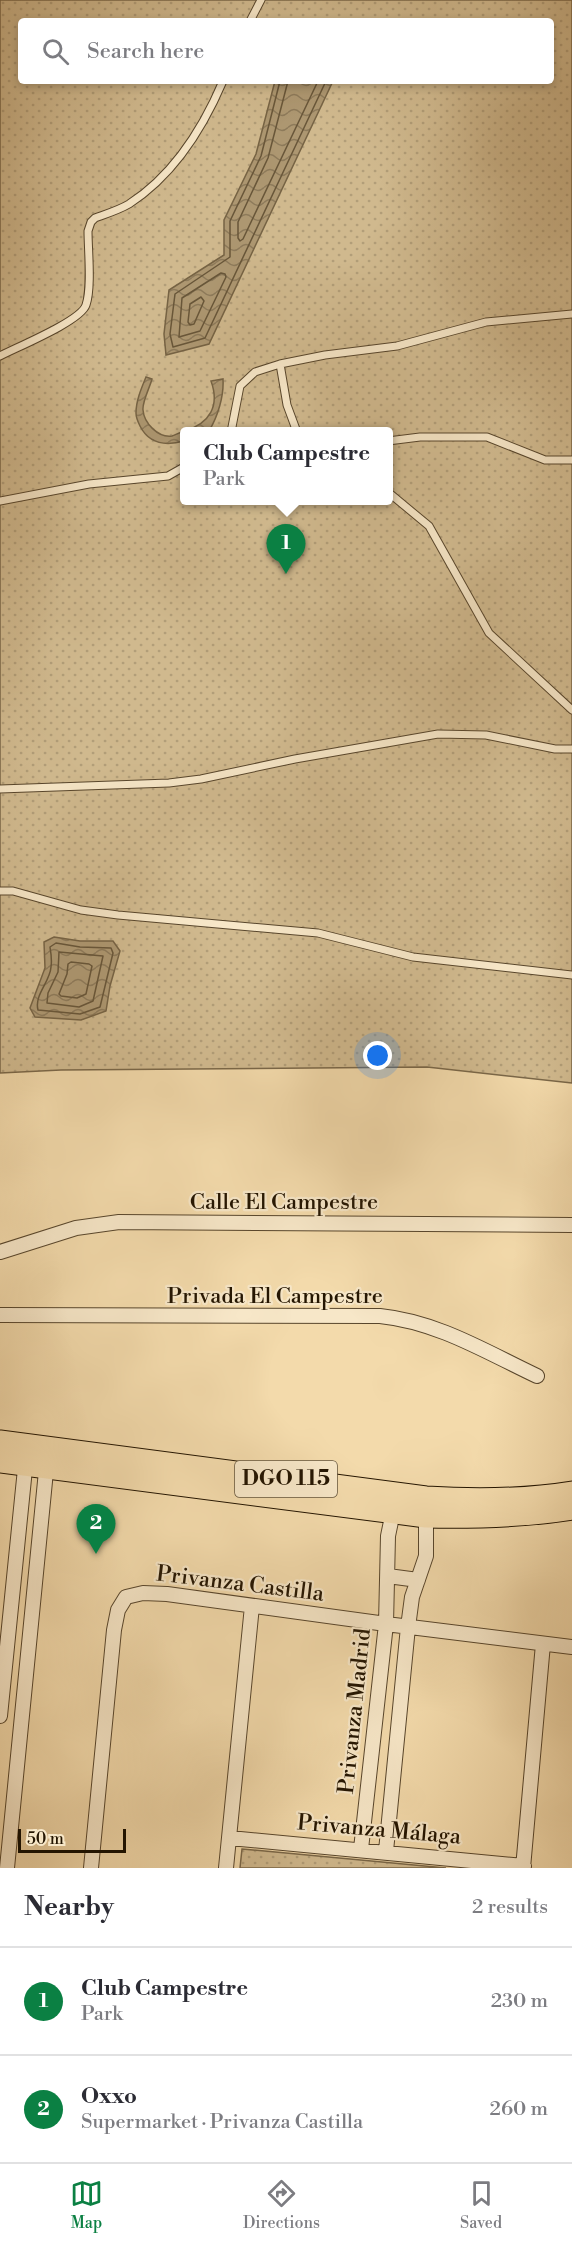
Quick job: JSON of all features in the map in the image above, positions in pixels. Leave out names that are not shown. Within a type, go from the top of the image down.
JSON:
[{"type":"main road","name":"DGO 115","points":[[0,1441],[37,1456],[426,1507],[486,1518],[537,1515],[572,1509]]},
{"type":"main road","name":"DGO 115","points":[[0,1462],[37,1456]]},
{"type":"main road","name":"DGO 115","points":[[426,1507],[572,1492]]},
{"type":"street","name":"Calle El Campestre","points":[[0,1252],[76,1228],[119,1222],[572,1225]]},
{"type":"street","name":"Privada El Campestre","points":[[0,1315],[380,1316],[405,1319],[435,1327],[537,1376]]},
{"type":"street","points":[[0,1716],[37,1456]]},
{"type":"street","points":[[7,1868],[37,1456]]},
{"type":"street","name":"Privanza Madrid","points":[[361,1849],[386,1624],[388,1536],[395,1504]]},
{"type":"street","name":"Privanza Madrid","points":[[386,1851],[412,1597],[426,1556],[426,1507]]},
{"type":"street","points":[[388,1576],[418,1580]]},
{"type":"street","name":"Privanza Castilla","points":[[91,1868],[114,1630],[118,1610],[126,1598],[143,1593],[167,1594],[572,1647]]},
{"type":"street","points":[[226,1868],[252,1606]]},
{"type":"street","points":[[524,1867],[543,1644]]},
{"type":"street","name":"Privanza Málaga","points":[[230,1838],[386,1851],[524,1867]]},
{"type":"lane","points":[[252,18],[261,0]]},
{"type":"lane","points":[[0,356],[49,332],[82,312],[88,298],[88,231],[91,222],[95,218],[128,204],[145,191],[183,153],[199,131],[222,84]]},
{"type":"lane","points":[[232,427],[240,386],[255,372],[280,364],[325,355],[397,346],[486,322],[572,314]]},
{"type":"lane","points":[[280,364],[287,405],[295,427]]},
{"type":"lane","points":[[393,440],[420,437],[487,437],[545,460],[572,460]]},
{"type":"lane","points":[[0,501],[89,484],[168,476],[180,469]]},
{"type":"lane","points":[[393,496],[429,526],[489,633],[572,710]]},
{"type":"lane","points":[[0,789],[169,783],[201,779],[295,759],[438,734],[486,735],[555,749],[572,749]]},
{"type":"lane","points":[[0,891],[13,891],[81,910],[318,933],[413,957],[572,975]]},
{"type":"shaded area","points":[[0,0],[572,0],[572,1083],[427,1067],[61,1070],[0,1073]]},
{"type":"shaded area","points":[[242,1849],[446,1868],[240,1868]]},
{"type":"water","points":[[274,84],[332,84],[209,344],[166,355],[164,334],[169,290],[224,255],[224,220],[256,154]]},
{"type":"water","points":[[146,377],[152,379],[144,403],[143,410],[146,420],[162,435],[172,436],[180,433],[180,442],[165,443],[148,437],[137,418],[138,400]]},
{"type":"water","points":[[223,379],[220,406],[211,427],[195,427],[211,412],[214,398],[211,381]]},
{"type":"water","points":[[54,937],[80,941],[113,941],[120,951],[106,1011],[81,1020],[35,1017],[30,1008],[45,968],[44,942]]},
{"type":"place","name":"Club Campestre","points":[[286,574]]},
{"type":"place","name":"Oxxo","points":[[96,1554]]}]
